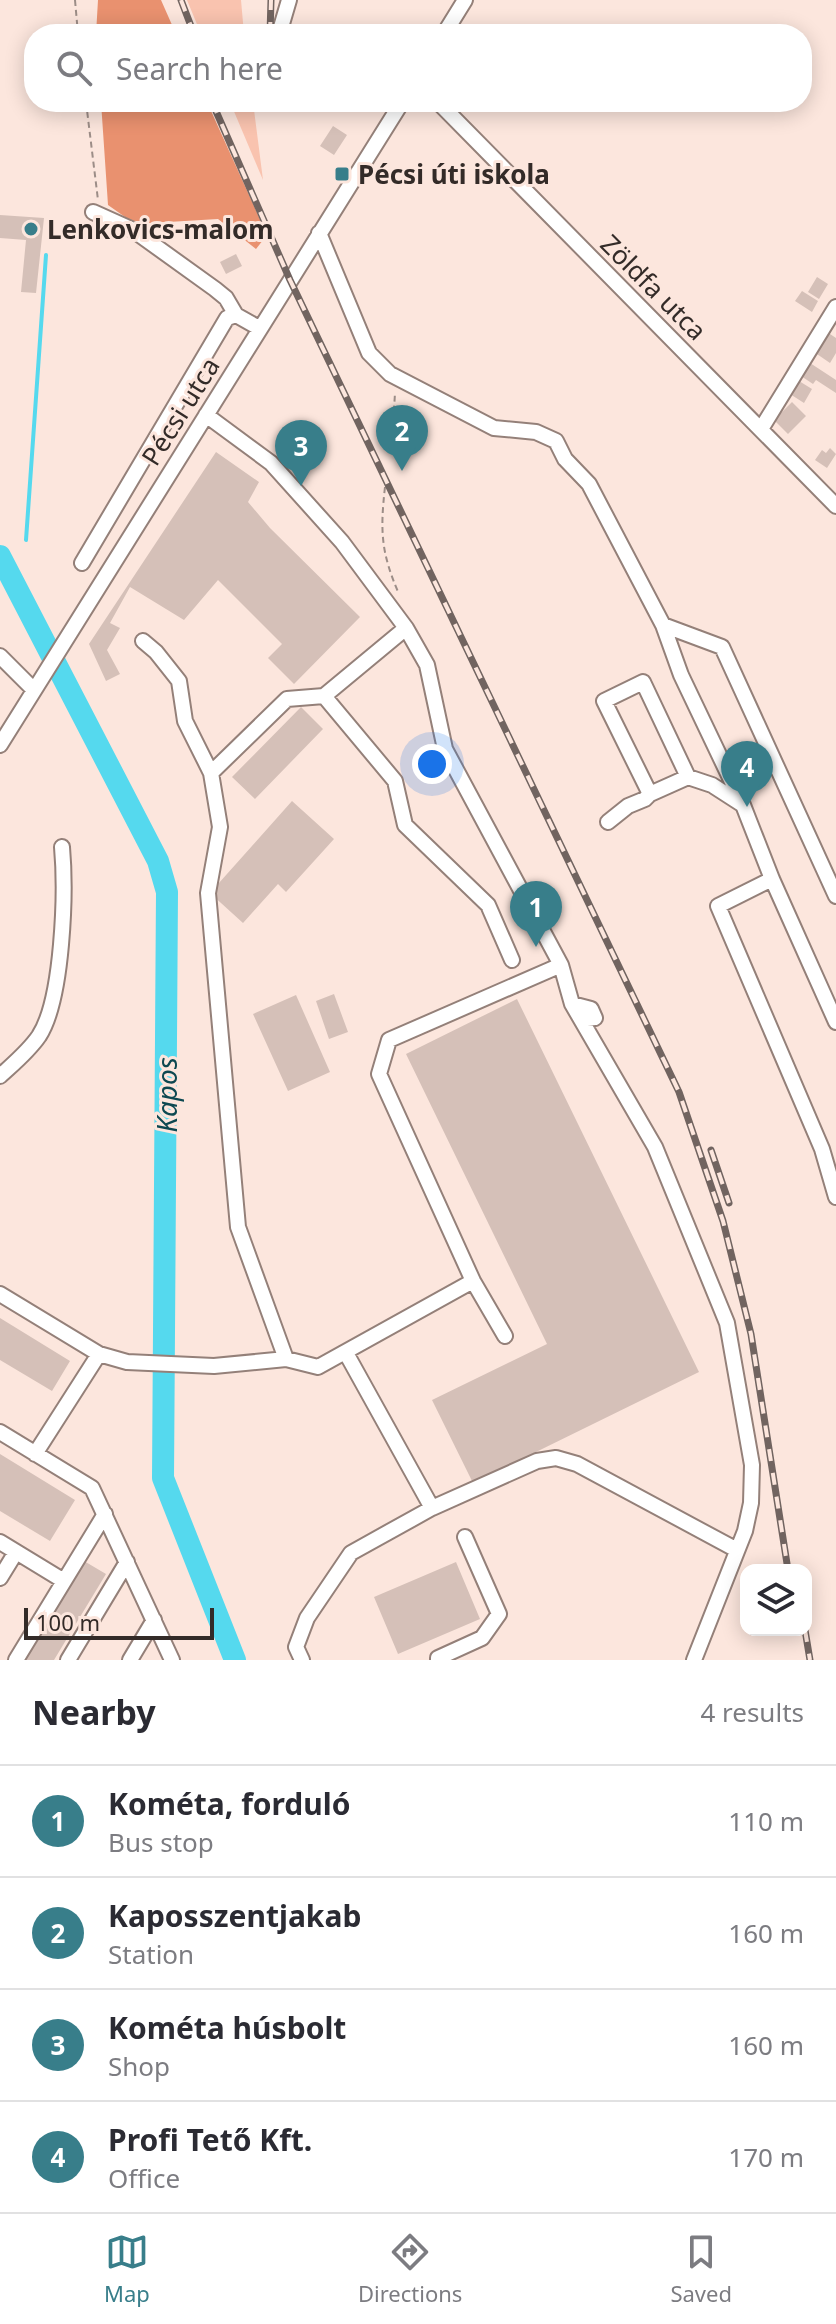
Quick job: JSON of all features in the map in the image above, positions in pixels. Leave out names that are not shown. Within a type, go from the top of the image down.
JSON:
[{"type":"street","points":[[282,24],[289,0]]},
{"type":"street","points":[[450,24],[465,0]]},
{"type":"street","name":"Pécsi utca","points":[[0,745],[396,112]]},
{"type":"street","name":"Zöldfa utca","points":[[448,112],[836,506]]},
{"type":"street","points":[[97,213],[133,230],[226,298],[236,315],[259,328]]},
{"type":"street","points":[[319,233],[369,353],[390,374],[494,428],[536,432],[556,441],[565,459],[589,484],[663,625],[681,675],[743,805],[772,879],[836,1022]]},
{"type":"street","points":[[761,429],[836,307]]},
{"type":"street","points":[[82,563],[227,318],[236,315]]},
{"type":"street","points":[[206,415],[271,463],[342,542],[406,628],[427,665],[445,749],[561,965],[575,1009],[655,1147],[727,1323],[752,1465],[751,1503],[745,1531],[694,1660]]},
{"type":"street","points":[[663,625],[722,647],[836,896]]},
{"type":"street","points":[[211,773],[287,699],[324,696],[406,628]]},
{"type":"street","points":[[143,641],[179,681],[185,721],[211,773],[220,827],[208,893],[238,1227],[286,1359]]},
{"type":"street","points":[[0,656],[38,684]]},
{"type":"street","points":[[650,794],[604,701],[643,682],[688,777]]},
{"type":"street","points":[[324,696],[395,781],[405,825],[488,905],[512,960]]},
{"type":"street","points":[[608,822],[628,806],[688,777],[712,785],[743,805]]},
{"type":"street","points":[[0,1076],[39,1035],[53,1002],[66,885],[62,847]]},
{"type":"street","points":[[772,879],[718,906],[822,1149],[836,1197]]},
{"type":"street","points":[[505,1336],[473,1281],[379,1074],[389,1040],[561,965]]},
{"type":"street","points":[[0,1294],[99,1354],[127,1362],[214,1366],[286,1359],[318,1367],[473,1281]]},
{"type":"street","points":[[346,1353],[432,1508]]},
{"type":"street","points":[[35,1454],[99,1354]]},
{"type":"street","points":[[0,1432],[92,1488],[172,1660]]},
{"type":"street","points":[[302,1660],[296,1647],[307,1618],[351,1553],[432,1508],[537,1461],[556,1458],[577,1464],[737,1550]]},
{"type":"street","points":[[16,1660],[105,1514]]},
{"type":"street","points":[[438,1660],[482,1638],[499,1614],[465,1537]]},
{"type":"street","points":[[0,1542],[64,1581]]},
{"type":"street","points":[[0,1578],[16,1552]]},
{"type":"street","points":[[68,1660],[127,1562]]},
{"type":"street","points":[[130,1660],[154,1620]]},
{"type":"path","points":[[75,0],[77,24]]},
{"type":"path","points":[[87,112],[97,213]]},
{"type":"path","points":[[387,450],[392,443],[395,393],[401,379]]},
{"type":"path","points":[[385,487],[381,534],[386,562],[403,603]]},
{"type":"shaded area","points":[[98,0],[161,0],[172,24],[97,24]]},
{"type":"shaded area","points":[[187,0],[241,0],[243,24],[197,24]]},
{"type":"shaded area","points":[[102,112],[212,112],[267,235],[256,249],[218,219],[135,224],[108,205]]},
{"type":"shaded area","points":[[234,112],[254,112],[263,180]]},
{"type":"building","points":[[333,126],[347,135],[334,155],[320,146]]},
{"type":"building","points":[[0,215],[44,218],[36,293],[21,292],[26,240],[0,238]]},
{"type":"building","points":[[236,254],[242,266],[226,274],[220,262]]},
{"type":"building","points":[[817,277],[828,284],[819,299],[808,292]]},
{"type":"building","points":[[802,291],[818,301],[812,312],[795,301]]},
{"type":"building","points":[[827,332],[836,338],[836,353],[830,363],[814,352]]},
{"type":"building","points":[[810,363],[836,380],[836,393],[816,380],[813,384],[801,376]]},
{"type":"building","points":[[799,381],[812,389],[804,403],[790,394]]},
{"type":"building","points":[[792,402],[806,416],[788,434],[774,420]]},
{"type":"building","points":[[830,448],[836,454],[827,468],[815,460],[822,450],[826,453]]},
{"type":"building","points":[[216,452],[259,482],[248,502],[360,617],[294,684],[268,658],[282,644],[218,580],[184,620],[130,587],[110,623],[120,628],[107,650],[120,674],[106,681],[89,644]]},
{"type":"building","points":[[301,707],[323,729],[255,799],[232,777]]},
{"type":"building","points":[[292,801],[334,839],[286,892],[278,884],[243,923],[210,893]]},
{"type":"building","points":[[334,994],[348,1032],[329,1039],[316,1001]]},
{"type":"building","points":[[296,995],[330,1072],[288,1091],[253,1014]]},
{"type":"building","points":[[517,999],[699,1372],[473,1483],[432,1400],[547,1344],[406,1054]]},
{"type":"building","points":[[0,1318],[70,1361],[52,1391],[0,1360]]},
{"type":"building","points":[[0,1454],[75,1500],[50,1541],[0,1511]]},
{"type":"building","points":[[84,1561],[106,1574],[54,1660],[27,1660],[25,1658]]},
{"type":"building","points":[[456,1562],[480,1619],[398,1654],[374,1597]]},
{"type":"waterway","points":[[26,540],[46,255]]},
{"type":"waterway","name":"Kapos","points":[[0,556],[158,861],[167,892],[163,1478],[235,1660]]},
{"type":"railway","points":[[181,0],[190,24]]},
{"type":"railway","points":[[270,24],[271,0]]},
{"type":"railway","points":[[216,112],[290,280],[679,1092],[723,1221],[751,1334],[787,1564]]},
{"type":"railway","points":[[711,1150],[729,1203]]},
{"type":"railway","points":[[806,1636],[810,1660]]},
{"type":"place","name":"Pécsi úti iskola","points":[[342,174]]},
{"type":"place","name":"Lenkovics-malom","points":[[31,229]]},
{"type":"place","name":"Kaposszentjakab","points":[[402,471]]},
{"type":"place","name":"Kométa húsbolt","points":[[301,486]]},
{"type":"place","name":"Profi Tető Kft.","points":[[747,807]]},
{"type":"place","name":"Kométa, forduló","points":[[536,947]]}]
